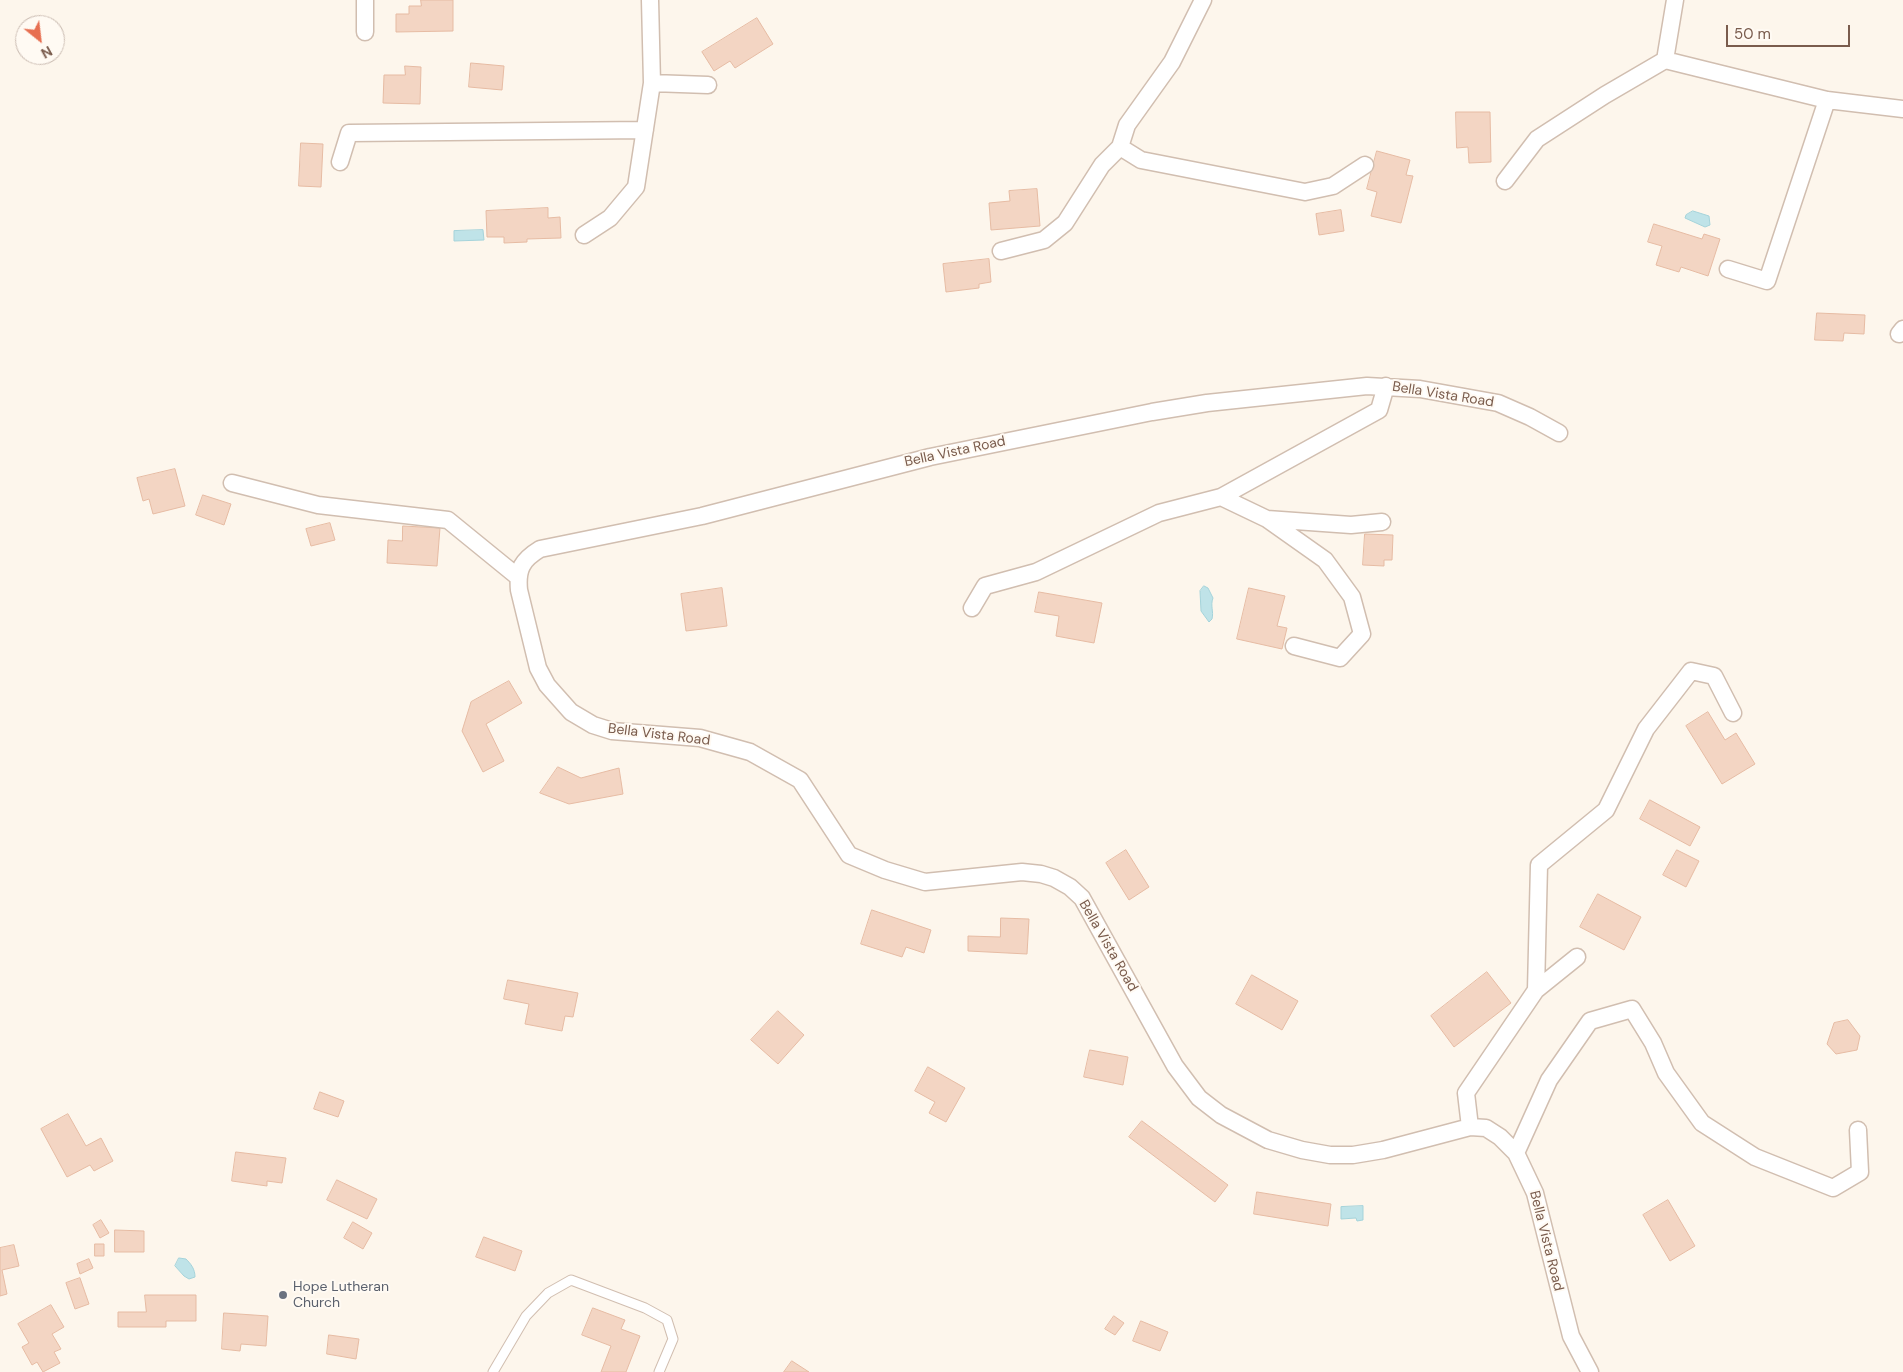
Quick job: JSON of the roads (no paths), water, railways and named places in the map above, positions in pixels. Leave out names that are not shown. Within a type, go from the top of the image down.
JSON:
[{"type":"street","points":[[365,0],[365,32]]},
{"type":"street","points":[[584,235],[610,218],[636,187],[652,83],[650,0]]},
{"type":"street","points":[[1001,251],[1044,240],[1065,224],[1102,165],[1120,146],[1127,125],[1172,62],[1203,0]]},
{"type":"street","points":[[1666,60],[1675,0]]},
{"type":"street","points":[[1505,181],[1537,139],[1605,95],[1666,60],[1828,100],[1903,109]]},
{"type":"street","points":[[652,83],[708,85]]},
{"type":"street","points":[[1728,269],[1767,281],[1828,100]]},
{"type":"street","points":[[340,162],[349,132],[645,130]]},
{"type":"street","points":[[1120,146],[1141,160],[1305,192],[1333,186],[1365,165]]},
{"type":"street","name":"Bella Vista Road","points":[[1560,433],[1498,403],[1420,389],[1386,386],[1367,386],[1207,403],[1152,412],[930,457],[702,516],[540,549],[529,555],[518,577],[519,590],[536,660],[545,680],[571,712],[593,725],[612,731],[700,738],[750,752],[800,780],[849,855],[885,870],[925,882],[1022,872],[1041,874],[1054,878],[1070,887],[1082,898],[1175,1066],[1199,1098],[1221,1115],[1268,1140],[1302,1150],[1330,1155],[1353,1155],[1383,1150],[1470,1127],[1486,1128],[1500,1137],[1516,1153],[1535,1193],[1571,1336],[1590,1372]]},
{"type":"street","points":[[972,608],[985,586],[1036,572],[1159,513],[1221,497],[1379,410],[1386,386]]},
{"type":"street","points":[[232,483],[318,505],[448,520],[518,577]]},
{"type":"street","points":[[1221,497],[1267,519],[1325,560],[1352,597],[1362,634],[1340,658],[1294,646]]},
{"type":"street","points":[[1267,519],[1351,525],[1382,522]]},
{"type":"street","points":[[1536,990],[1539,864],[1606,810],[1646,729],[1691,672],[1714,676],[1733,713]]},
{"type":"street","points":[[1470,1127],[1466,1093],[1536,990],[1577,957]]},
{"type":"street","points":[[1516,1153],[1549,1080],[1590,1021],[1632,1009],[1653,1043],[1666,1073],[1702,1123],[1755,1157],[1833,1188],[1860,1172],[1858,1130]]},
{"type":"lane","points":[[493,1372],[526,1316],[548,1293],[571,1280],[645,1308],[667,1320],[673,1340],[660,1372]]},
{"type":"water","points":[[1693,211],[1709,216],[1710,225],[1705,227],[1685,218],[1686,215]]},
{"type":"water","points":[[483,230],[484,240],[454,241],[454,231]]},
{"type":"water","points":[[1204,586],[1208,588],[1213,598],[1212,619],[1209,622],[1201,611],[1200,591]]},
{"type":"water","points":[[1363,1206],[1363,1220],[1357,1221],[1356,1218],[1341,1219],[1341,1207]]},
{"type":"water","points":[[179,1258],[186,1259],[190,1263],[195,1277],[189,1279],[175,1266]]},
{"type":"place","name":"Hope Lutheran Church","points":[[283,1295]]}]
